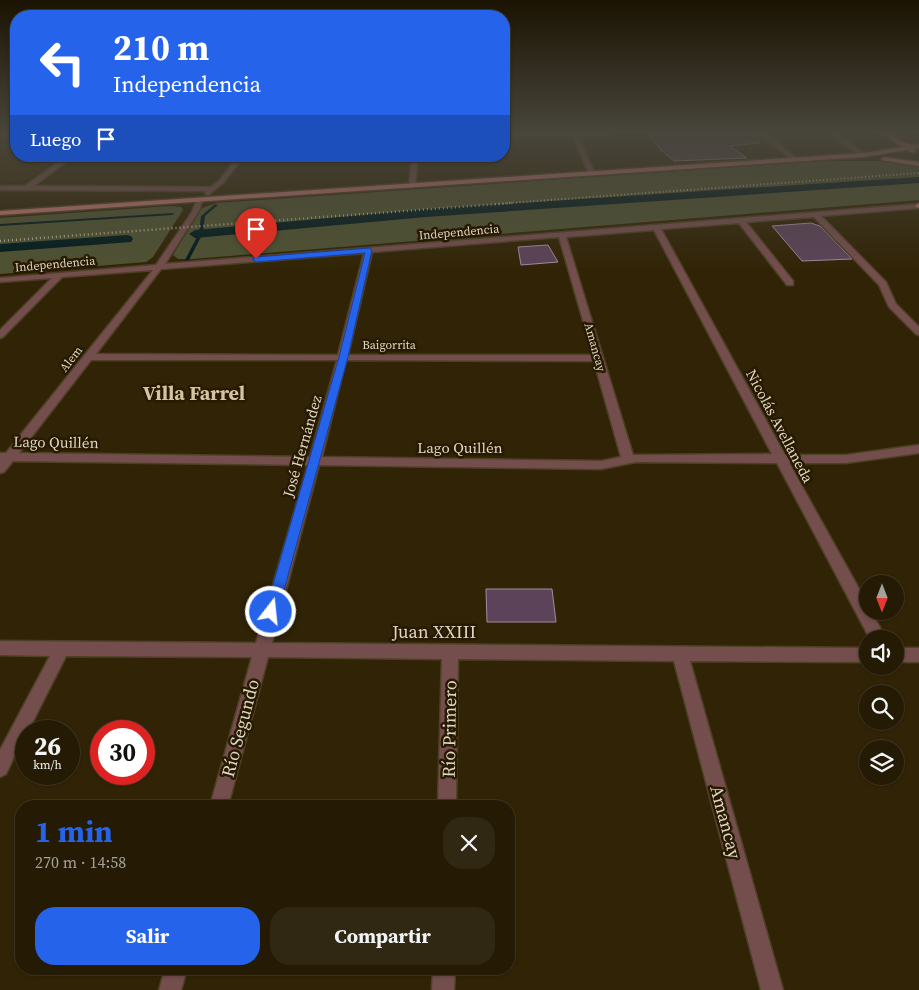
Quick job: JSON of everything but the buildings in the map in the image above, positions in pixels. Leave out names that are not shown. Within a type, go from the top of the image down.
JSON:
[{"type":"main road","points":[[0,213],[529,178]]},
{"type":"street","points":[[27,188],[40,178]]},
{"type":"street","name":"Alem","points":[[0,469],[5,457],[89,357],[167,256],[200,200],[222,178]]},
{"type":"street","points":[[412,186],[413,178]]},
{"type":"street","points":[[0,188],[214,188]]},
{"type":"street","name":"Independencia","points":[[0,280],[159,265],[919,206]]},
{"type":"street","points":[[816,215],[883,284],[892,305],[919,332]]},
{"type":"street","points":[[742,221],[790,283]]},
{"type":"street","name":"Nicolás Avellaneda","points":[[656,227],[873,630]]},
{"type":"street","name":"Amancay","points":[[562,235],[628,458]]},
{"type":"street","name":"José Hernández","points":[[261,650],[344,357],[369,250]]},
{"type":"street","points":[[0,335],[60,275]]},
{"type":"street","name":"Baigorrita","points":[[89,357],[598,358]]},
{"type":"street","name":"Lago Quillén","points":[[5,457],[601,465],[628,458],[861,458],[919,449]]},
{"type":"street","name":"Juan XXIII","points":[[0,648],[859,655]]},
{"type":"street","points":[[0,768],[62,648]]},
{"type":"street","name":"Río Segundo","points":[[221,800],[261,650]]},
{"type":"street","name":"Río Primero","points":[[447,800],[450,651]]},
{"type":"street","name":"Amancay","points":[[680,653],[772,990]]},
{"type":"street","points":[[904,655],[919,655]]},
{"type":"street","points":[[170,990],[174,975]]},
{"type":"street","points":[[443,990],[444,975]]},
{"type":"shaded area","points":[[0,178],[29,178],[25,181],[0,183]]},
{"type":"green space","points":[[575,178],[919,178],[919,200],[178,259],[173,255],[202,208],[216,203]]},
{"type":"green space","points":[[171,206],[181,207],[183,210],[153,257],[146,262],[0,274],[0,218]]},
{"type":"waterway","points":[[195,234],[426,213],[919,180]]},
{"type":"waterway","points":[[187,260],[201,233],[203,216],[216,205]]},
{"type":"waterway","points":[[0,225],[172,214]]},
{"type":"waterway","points":[[0,248],[127,239]]},
{"type":"railway","points":[[495,204],[848,178]]},
{"type":"railway","points":[[0,241],[512,203]]},
{"type":"district","name":"Villa Farrel","points":[[194,393]]},
{"type":"route","points":[[256,259],[369,250],[344,357],[271,612]]}]
